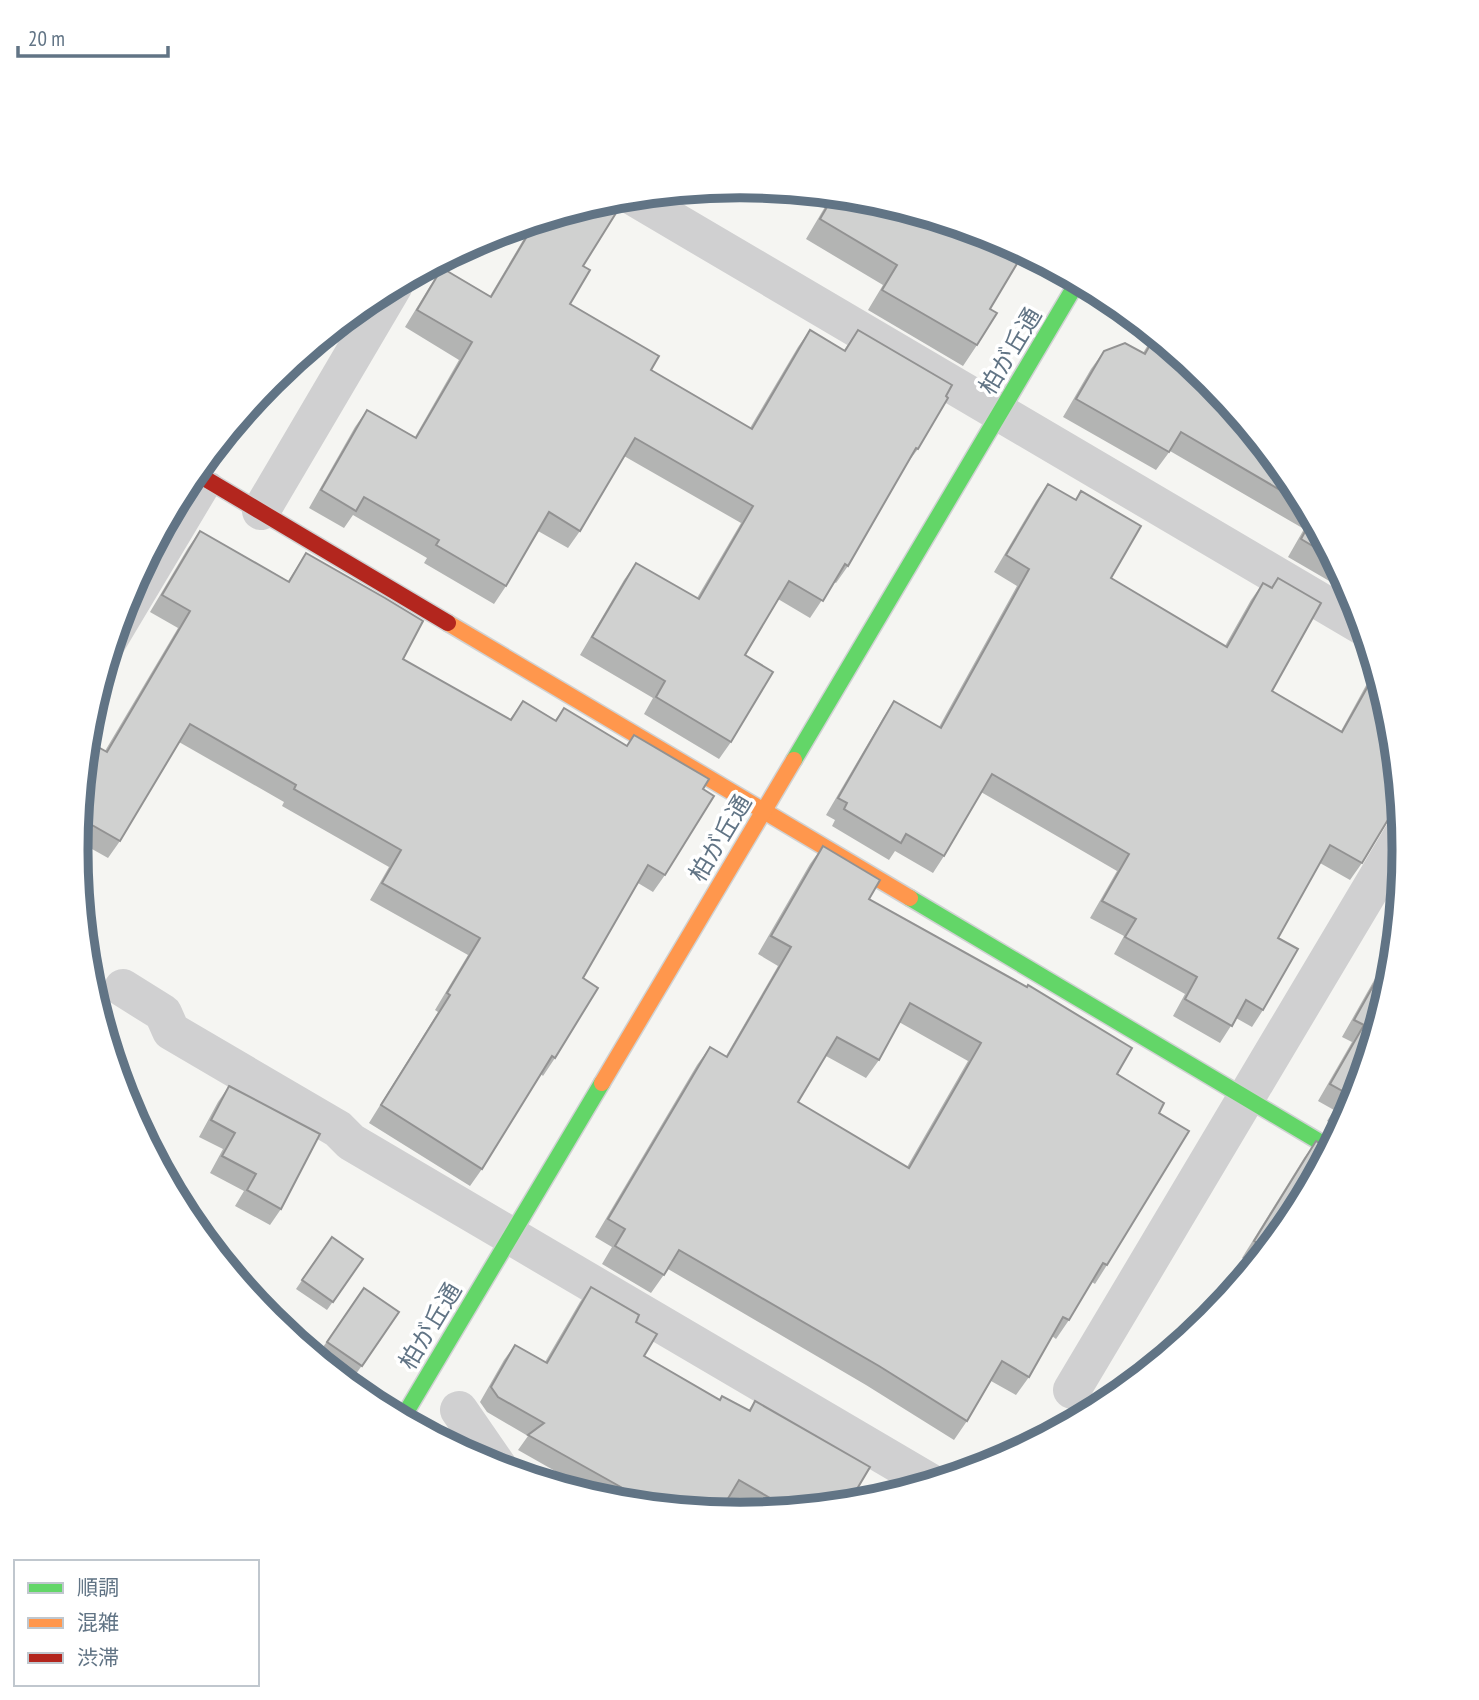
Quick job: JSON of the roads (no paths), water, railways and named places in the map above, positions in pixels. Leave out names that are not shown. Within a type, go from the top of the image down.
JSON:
[{"type":"street","points":[[647,205],[1349,618]]},
{"type":"street","name":"柏が丘通","points":[[407,1411],[1073,289]]},
{"type":"street","points":[[261,511],[382,305]]},
{"type":"street","points":[[204,478],[1321,1143]]},
{"type":"street","points":[[1072,1390],[1392,853]]},
{"type":"street","points":[[123,988],[163,1013],[171,1031],[338,1129],[351,1142],[920,1476]]},
{"type":"street","points":[[459,1410],[487,1451]]},
{"type":"lane","points":[[134,607],[198,487]]}]
